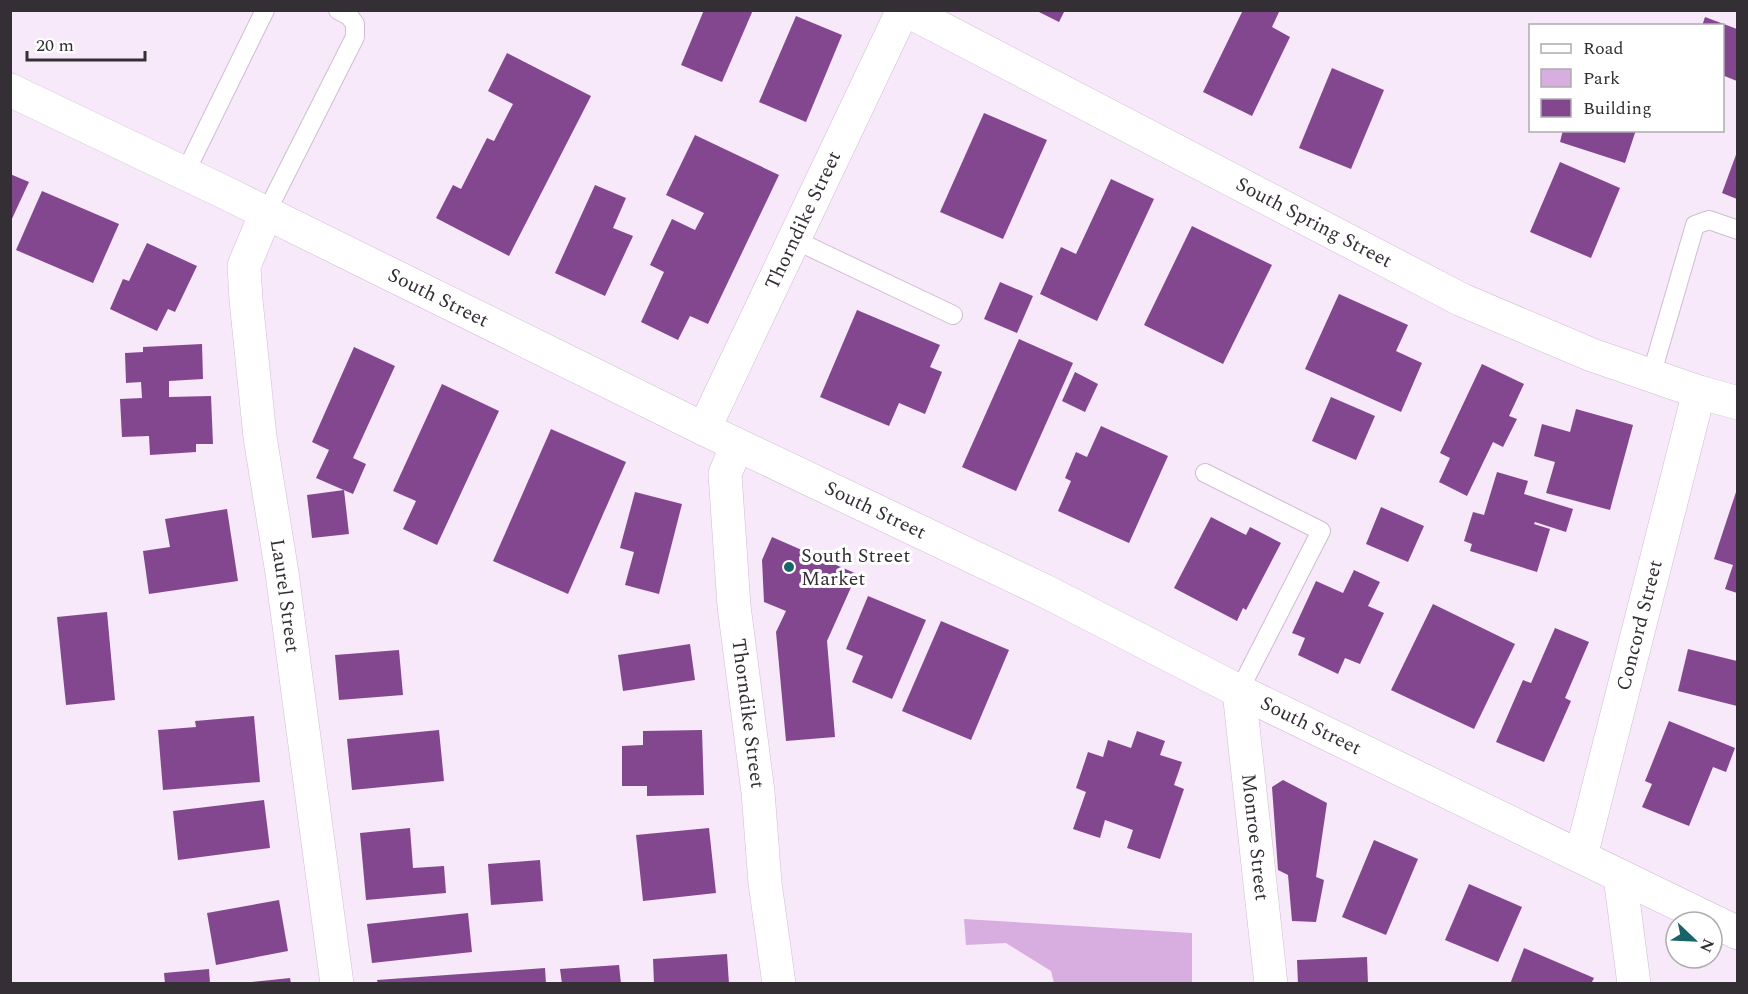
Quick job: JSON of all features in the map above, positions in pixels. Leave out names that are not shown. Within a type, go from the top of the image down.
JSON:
[{"type":"street","name":"Thorndike Street","points":[[704,429],[904,10]]},
{"type":"street","name":"South Spring Street","points":[[904,10],[1462,300],[1592,355],[1737,403]]},
{"type":"street","name":"South Street","points":[[10,90],[185,173],[737,445],[1049,593],[1239,691],[1737,933]]},
{"type":"street","name":"Laurel Street","points":[[266,213],[244,266],[246,300],[260,437],[282,573],[337,984]]},
{"type":"street","name":"Concord Street","points":[[1581,856],[1699,392]]},
{"type":"street","name":"Thorndike Street","points":[[737,445],[725,474],[734,606],[758,792],[765,883],[779,984]]},
{"type":"street","name":"Monroe Street","points":[[1239,691],[1271,984]]},
{"type":"street","points":[[1620,876],[1634,984]]},
{"type":"lane","points":[[185,173],[265,10]]},
{"type":"lane","points":[[266,213],[355,37],[355,24],[349,16],[338,10]]},
{"type":"lane","points":[[1651,376],[1695,225],[1709,220],[1737,230]]},
{"type":"lane","points":[[795,240],[953,315]]},
{"type":"lane","points":[[1205,473],[1321,531],[1239,691]]},
{"type":"green space","points":[[964,919],[1192,933],[1192,983],[1054,983],[1051,971],[1006,943],[966,945]]},
{"type":"building","points":[[704,10],[753,10],[722,82],[681,65]]},
{"type":"building","points":[[1035,10],[1065,10],[1059,22]]},
{"type":"building","points":[[1243,10],[1279,12],[1272,27],[1290,37],[1252,116],[1203,92]]},
{"type":"building","points":[[796,16],[842,35],[806,122],[759,102]]},
{"type":"building","points":[[1705,17],[1724,24],[1703,24]]},
{"type":"building","points":[[1724,24],[1737,29],[1737,81],[1724,76]]},
{"type":"building","points":[[507,53],[591,96],[509,256],[436,218],[453,185],[461,189],[487,138],[494,141],[513,104],[488,91]]},
{"type":"building","points":[[1332,68],[1384,90],[1351,169],[1299,148]]},
{"type":"building","points":[[984,113],[1047,140],[1003,239],[940,212]]},
{"type":"building","points":[[1562,132],[1635,132],[1625,163],[1560,142]]},
{"type":"building","points":[[695,135],[779,175],[708,324],[690,316],[678,340],[641,322],[664,272],[650,265],[672,219],[695,230],[704,213],[666,195]]},
{"type":"building","points":[[1737,152],[1737,199],[1722,193]]},
{"type":"building","points":[[1560,162],[1620,188],[1591,258],[1530,232]]},
{"type":"building","points":[[10,174],[29,182],[10,223]]},
{"type":"building","points":[[1111,179],[1154,199],[1097,321],[1040,294],[1061,247],[1076,254]]},
{"type":"building","points":[[595,185],[626,198],[613,228],[633,236],[605,296],[555,273]]},
{"type":"building","points":[[42,191],[119,224],[93,283],[16,250]]},
{"type":"building","points":[[1192,226],[1272,265],[1223,364],[1144,325]]},
{"type":"building","points":[[147,243],[197,266],[175,312],[168,309],[157,331],[110,309],[123,279],[129,281]]},
{"type":"building","points":[[1000,282],[1033,296],[1017,333],[984,319]]},
{"type":"building","points":[[1339,294],[1408,325],[1396,351],[1422,363],[1401,412],[1305,369]]},
{"type":"building","points":[[857,310],[940,345],[930,367],[942,372],[925,414],[899,403],[889,426],[820,397]]},
{"type":"building","points":[[1019,339],[1073,363],[1016,491],[962,467]]},
{"type":"building","points":[[202,344],[203,379],[169,381],[169,397],[211,396],[213,444],[196,444],[196,452],[150,455],[149,436],[122,437],[120,399],[142,398],[141,382],[126,383],[125,353],[143,352],[143,347]]},
{"type":"building","points":[[354,347],[395,366],[353,458],[366,464],[353,494],[316,478],[329,450],[312,442]]},
{"type":"building","points":[[1482,364],[1524,384],[1509,416],[1517,419],[1503,447],[1493,442],[1467,496],[1439,482],[1450,458],[1440,453]]},
{"type":"building","points":[[1075,372],[1098,384],[1085,412],[1062,401]]},
{"type":"building","points":[[442,384],[499,411],[437,545],[403,529],[416,501],[393,491]]},
{"type":"building","points":[[1331,397],[1375,416],[1356,460],[1312,441]]},
{"type":"building","points":[[1576,409],[1633,425],[1610,510],[1546,493],[1555,462],[1534,456],[1542,424],[1570,432]]},
{"type":"building","points":[[1101,426],[1168,456],[1129,543],[1058,511],[1071,481],[1065,478],[1076,452],[1087,457]]},
{"type":"building","points":[[551,429],[626,462],[568,594],[493,561]]},
{"type":"building","points":[[1497,472],[1528,481],[1524,494],[1573,509],[1566,532],[1535,522],[1534,524],[1550,529],[1537,572],[1470,551],[1472,544],[1464,541],[1473,512],[1484,515]]},
{"type":"building","points":[[1737,489],[1737,593],[1725,589],[1733,565],[1714,559]]},
{"type":"building","points":[[344,490],[349,534],[312,538],[307,495]]},
{"type":"building","points":[[635,492],[682,504],[659,594],[625,585],[634,552],[620,548]]},
{"type":"building","points":[[1381,507],[1424,526],[1408,562],[1366,544]]},
{"type":"building","points":[[227,509],[238,581],[149,594],[143,551],[170,547],[165,519]]},
{"type":"building","points":[[1211,517],[1246,535],[1250,527],[1281,543],[1246,610],[1243,608],[1237,621],[1174,588]]},
{"type":"building","points":[[772,537],[857,574],[827,641],[835,737],[786,741],[776,632],[786,611],[764,602],[762,560]]},
{"type":"building","points":[[1354,570],[1380,582],[1368,606],[1384,613],[1360,664],[1345,658],[1338,674],[1298,655],[1305,638],[1292,633],[1316,581],[1343,593]]},
{"type":"building","points":[[868,596],[926,620],[892,699],[852,682],[863,656],[846,649]]},
{"type":"building","points":[[1433,604],[1515,644],[1474,729],[1391,690]]},
{"type":"building","points":[[107,612],[115,700],[66,705],[57,617]]},
{"type":"building","points":[[941,621],[1009,650],[971,740],[902,711]]},
{"type":"building","points":[[1555,628],[1589,642],[1565,698],[1571,701],[1544,762],[1496,742],[1523,680],[1531,683]]},
{"type":"building","points":[[690,644],[695,680],[623,691],[618,655]]},
{"type":"building","points":[[1688,649],[1737,661],[1737,706],[1678,691]]},
{"type":"building","points":[[399,650],[403,695],[339,700],[335,655]]},
{"type":"building","points":[[254,716],[260,782],[163,790],[158,730],[196,727],[195,721]]},
{"type":"building","points":[[1669,721],[1735,748],[1726,772],[1713,767],[1689,826],[1642,807],[1652,784],[1645,781]]},
{"type":"building","points":[[439,730],[444,781],[352,790],[347,739]]},
{"type":"building","points":[[702,730],[704,795],[647,796],[647,786],[622,786],[622,746],[643,745],[643,731]]},
{"type":"building","points":[[1137,731],[1165,741],[1160,755],[1182,762],[1174,785],[1184,789],[1160,859],[1127,848],[1133,830],[1105,820],[1100,838],[1073,829],[1086,792],[1076,788],[1088,752],[1103,757],[1108,740],[1131,748]]},
{"type":"building","points":[[1283,780],[1327,803],[1316,877],[1324,880],[1316,922],[1292,921],[1288,875],[1278,870],[1272,787]]},
{"type":"building","points":[[264,800],[270,848],[178,860],[173,811]]},
{"type":"building","points":[[410,828],[413,868],[444,866],[446,893],[366,900],[360,833]]},
{"type":"building","points":[[709,828],[716,893],[643,901],[636,835]]},
{"type":"building","points":[[1374,840],[1418,859],[1386,935],[1342,917]]},
{"type":"building","points":[[540,860],[543,901],[491,905],[488,864]]},
{"type":"building","points":[[1469,884],[1522,907],[1498,962],[1445,940]]},
{"type":"building","points":[[279,900],[288,951],[216,965],[207,913]]},
{"type":"building","points":[[468,913],[472,952],[372,963],[367,924]]},
{"type":"building","points":[[1524,948],[1594,978],[1591,984],[1510,984]]},
{"type":"building","points":[[727,954],[729,984],[654,984],[653,959]]},
{"type":"building","points":[[1367,957],[1368,984],[1298,984],[1297,960]]},
{"type":"building","points":[[619,965],[621,984],[562,984],[560,969]]},
{"type":"building","points":[[545,968],[546,984],[378,984],[377,980]]},
{"type":"building","points":[[209,969],[210,984],[165,984],[164,973]]},
{"type":"building","points":[[290,978],[291,984],[252,984],[252,982]]},
{"type":"place","name":"South Street Market","points":[[789,567]]}]
